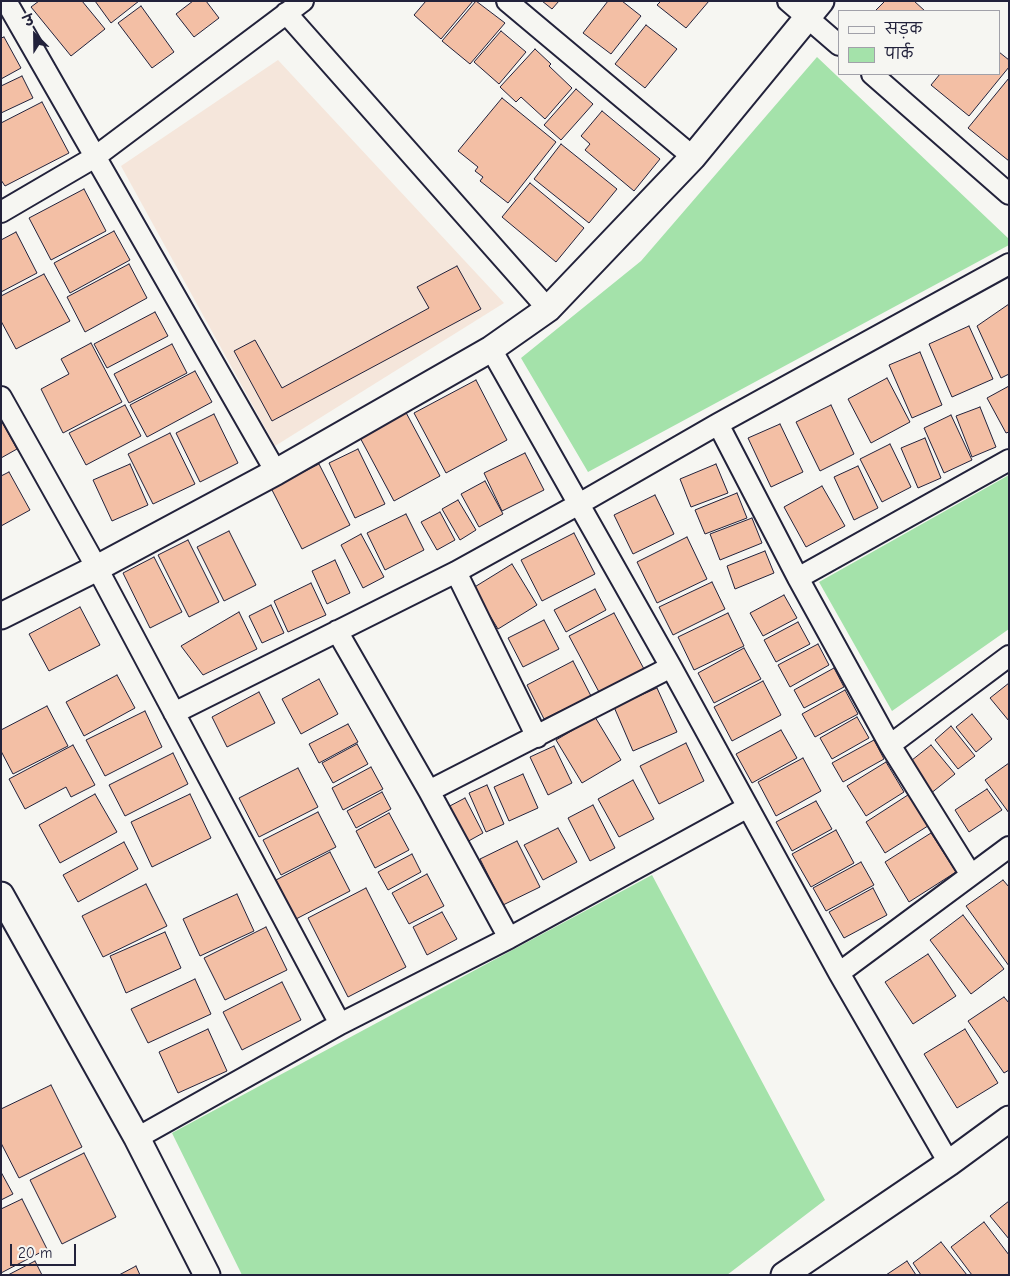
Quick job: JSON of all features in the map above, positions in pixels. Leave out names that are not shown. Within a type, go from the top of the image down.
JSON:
[{"type":"street","points":[[1,212],[95,157],[302,1]]},
{"type":"street","points":[[506,1],[693,157]]},
{"type":"street","points":[[788,1],[815,9],[838,44]]},
{"type":"street","points":[[7,2],[276,472]]},
{"type":"street","points":[[1,616],[96,568],[276,472],[491,349],[548,309],[693,157],[815,9]]},
{"type":"street","points":[[286,13],[548,309]]},
{"type":"street","points":[[873,75],[1009,194]]},
{"type":"street","points":[[174,713],[456,572],[718,424],[1009,264]]},
{"type":"street","points":[[491,349],[671,667],[839,973],[949,1163]]},
{"type":"street","points":[[1,397],[96,568],[340,1024]]},
{"type":"street","points":[[718,424],[798,578],[890,746],[971,875]]},
{"type":"street","points":[[798,578],[1009,460]]},
{"type":"street","points":[[456,572],[537,737]]},
{"type":"street","points":[[337,632],[429,790],[509,938]]},
{"type":"street","points":[[890,746],[1009,656]]},
{"type":"street","points":[[429,790],[537,737],[671,667]]},
{"type":"street","points":[[137,1138],[340,1024],[509,938],[748,807]]},
{"type":"street","points":[[839,973],[1009,847]]},
{"type":"street","points":[[1,895],[137,1138],[207,1275]]},
{"type":"street","points":[[784,1275],[949,1163],[1009,1119]]},
{"type":"shaded area","points":[[278,60],[504,303],[275,446],[121,166]]},
{"type":"green space","points":[[817,57],[1009,239],[1009,245],[588,472],[521,358],[641,261]]},
{"type":"green space","points":[[1009,475],[1009,629],[892,711],[819,582]]},
{"type":"green space","points":[[652,875],[825,1200],[727,1275],[242,1275],[172,1133]]},
{"type":"building","points":[[39,1],[82,1],[105,29],[71,56],[31,7]]},
{"type":"building","points":[[95,1],[139,1],[111,23]]},
{"type":"building","points":[[193,1],[206,1],[219,18],[194,37],[176,14]]},
{"type":"building","points":[[426,1],[473,1],[441,39],[414,15]]},
{"type":"building","points":[[476,1],[505,23],[470,64],[442,41]]},
{"type":"building","points":[[542,1],[559,1],[552,9]]},
{"type":"building","points":[[608,1],[622,1],[641,16],[611,54],[583,33]]},
{"type":"building","points":[[661,1],[709,1],[686,28],[657,5]]},
{"type":"building","points":[[885,1],[914,1],[924,10],[876,10]]},
{"type":"building","points":[[141,6],[174,52],[152,68],[118,23]]},
{"type":"building","points":[[646,25],[677,49],[645,88],[615,64]]},
{"type":"building","points":[[501,31],[526,52],[499,84],[474,62]]},
{"type":"building","points":[[4,37],[21,68],[1,79],[1,38]]},
{"type":"building","points":[[535,49],[551,64],[549,66],[572,88],[545,119],[521,97],[516,102],[500,87]]},
{"type":"building","points":[[1000,53],[1009,60],[1009,67],[969,116],[931,85],[939,75],[1000,75]]},
{"type":"building","points":[[22,76],[33,98],[1,113],[1,86]]},
{"type":"building","points":[[1009,78],[1009,161],[968,128]]},
{"type":"building","points":[[576,89],[593,104],[561,140],[544,125]]},
{"type":"building","points":[[502,98],[556,142],[508,203],[480,181],[483,177],[475,171],[478,167],[458,151]]},
{"type":"building","points":[[42,102],[69,153],[5,186],[1,180],[1,123]]},
{"type":"building","points":[[602,111],[660,159],[634,191],[585,150],[590,144],[581,136]]},
{"type":"building","points":[[561,144],[617,189],[589,223],[534,179]]},
{"type":"building","points":[[530,183],[584,228],[556,262],[502,217]]},
{"type":"building","points":[[84,189],[106,231],[51,260],[29,218]]},
{"type":"building","points":[[114,231],[130,260],[70,293],[54,263]]},
{"type":"building","points":[[16,232],[37,273],[1,292],[1,240]]},
{"type":"building","points":[[129,264],[147,298],[85,332],[67,297]]},
{"type":"building","points":[[457,266],[481,309],[272,421],[234,351],[255,340],[282,388],[429,308],[417,287]]},
{"type":"building","points":[[44,274],[70,321],[16,349],[1,321],[1,296]]},
{"type":"building","points":[[1009,304],[1009,374],[1001,378],[977,326]]},
{"type":"building","points":[[155,312],[168,336],[107,368],[94,344]]},
{"type":"building","points":[[969,326],[993,379],[952,397],[929,344]]},
{"type":"building","points":[[91,343],[122,402],[63,433],[41,389],[69,374],[61,359]]},
{"type":"building","points":[[172,344],[187,373],[129,403],[114,374]]},
{"type":"building","points":[[920,352],[942,405],[912,418],[889,365]]},
{"type":"building","points":[[195,371],[212,402],[147,437],[130,405]]},
{"type":"building","points":[[887,378],[910,422],[871,443],[848,399]]},
{"type":"building","points":[[476,380],[507,440],[446,473],[414,413]]},
{"type":"building","points":[[1009,386],[1009,432],[1006,433],[987,398]]},
{"type":"building","points":[[125,405],[141,436],[86,465],[69,433]]},
{"type":"building","points":[[831,405],[854,454],[820,471],[796,422]]},
{"type":"building","points":[[403,407],[440,476],[394,501],[357,432]]},
{"type":"building","points":[[980,407],[996,447],[972,457],[956,416]]},
{"type":"building","points":[[214,414],[238,463],[200,482],[176,433]]},
{"type":"building","points":[[951,415],[972,460],[944,473],[924,428]]},
{"type":"building","points":[[1,420],[17,449],[1,458]]},
{"type":"building","points":[[780,424],[803,472],[771,487],[748,438]]},
{"type":"building","points":[[170,433],[195,484],[153,504],[128,454]]},
{"type":"building","points":[[925,438],[941,478],[918,488],[901,448]]},
{"type":"building","points":[[890,444],[911,487],[882,502],[860,459]]},
{"type":"building","points":[[358,449],[385,504],[355,518],[329,463]]},
{"type":"building","points":[[525,453],[544,490],[502,511],[484,473]]},
{"type":"building","points":[[130,464],[148,505],[112,521],[93,480]]},
{"type":"building","points":[[319,464],[350,525],[302,549],[271,488]]},
{"type":"building","points":[[716,464],[728,493],[691,507],[680,479]]},
{"type":"building","points":[[858,466],[878,508],[854,520],[834,477]]},
{"type":"building","points":[[9,472],[30,510],[1,526],[1,476]]},
{"type":"building","points":[[485,481],[503,514],[479,527],[461,494]]},
{"type":"building","points":[[822,486],[845,526],[806,547],[784,507]]},
{"type":"building","points":[[737,493],[747,518],[705,534],[695,510]]},
{"type":"building","points":[[655,495],[674,534],[633,554],[614,515]]},
{"type":"building","points":[[458,500],[476,530],[460,540],[442,509]]},
{"type":"building","points":[[440,512],[455,540],[437,550],[421,522]]},
{"type":"building","points":[[406,514],[424,550],[385,570],[367,533]]},
{"type":"building","points":[[752,518],[762,543],[720,560],[710,534]]},
{"type":"building","points":[[229,531],[256,585],[224,601],[197,547]]},
{"type":"building","points":[[574,533],[595,574],[542,601],[521,560]]},
{"type":"building","points":[[361,534],[384,577],[363,588],[341,545]]},
{"type":"building","points":[[687,537],[707,579],[657,603],[637,562]]},
{"type":"building","points":[[188,540],[219,602],[189,617],[158,555]]},
{"type":"building","points":[[765,551],[774,573],[735,589],[727,566]]},
{"type":"building","points":[[154,557],[182,612],[150,628],[123,573]]},
{"type":"building","points":[[335,560],[350,593],[327,604],[312,571]]},
{"type":"building","points":[[512,564],[537,605],[498,629],[473,588]]},
{"type":"building","points":[[712,582],[725,609],[673,635],[659,607]]},
{"type":"building","points":[[311,583],[326,615],[288,632],[274,601]]},
{"type":"building","points":[[595,589],[606,610],[566,632],[554,610]]},
{"type":"building","points":[[784,595],[797,618],[763,636],[750,613]]},
{"type":"building","points":[[271,605],[284,633],[262,643],[249,616]]},
{"type":"building","points":[[80,607],[100,645],[49,671],[29,634]]},
{"type":"building","points":[[239,612],[257,649],[203,675],[181,646]]},
{"type":"building","points":[[614,613],[644,669],[599,692],[569,636]]},
{"type":"building","points":[[728,613],[744,646],[694,670],[678,637]]},
{"type":"building","points":[[544,620],[559,649],[523,667],[508,638]]},
{"type":"building","points":[[798,622],[810,644],[776,662],[764,640]]},
{"type":"building","points":[[818,644],[829,665],[790,687],[778,665]]},
{"type":"building","points":[[744,648],[761,679],[714,703],[698,673]]},
{"type":"building","points":[[573,661],[591,696],[544,719],[527,685]]},
{"type":"building","points":[[834,668],[844,687],[804,708],[794,690]]},
{"type":"building","points":[[117,675],[135,708],[84,736],[66,702]]},
{"type":"building","points":[[319,679],[338,714],[301,734],[282,699]]},
{"type":"building","points":[[763,681],[781,715],[732,741],[714,707]]},
{"type":"building","points":[[1009,683],[1009,721],[990,698]]},
{"type":"building","points":[[657,688],[677,732],[633,751],[614,707]]},
{"type":"building","points":[[845,690],[858,714],[815,737],[802,714]]},
{"type":"building","points":[[259,692],[275,723],[227,747],[212,717]]},
{"type":"building","points":[[47,706],[68,746],[13,774],[1,751],[1,730]]},
{"type":"building","points":[[145,711],[162,747],[105,776],[86,740]]},
{"type":"building","points":[[972,714],[992,739],[976,752],[956,727]]},
{"type":"building","points":[[595,717],[621,760],[582,783],[556,740]]},
{"type":"building","points":[[857,717],[869,738],[832,759],[820,738]]},
{"type":"building","points":[[348,724],[358,742],[319,763],[309,744]]},
{"type":"building","points":[[951,726],[975,756],[958,769],[935,740]]},
{"type":"building","points":[[781,730],[797,758],[752,783],[736,754]]},
{"type":"building","points":[[874,740],[884,759],[843,782],[832,763]]},
{"type":"building","points":[[686,743],[704,781],[659,804],[640,766]]},
{"type":"building","points":[[357,744],[368,764],[333,783],[322,763]]},
{"type":"building","points":[[73,745],[95,785],[71,797],[66,787],[25,809],[9,779]]},
{"type":"building","points":[[931,745],[955,774],[930,794],[907,764]]},
{"type":"building","points":[[554,746],[572,783],[548,795],[530,757]]},
{"type":"building","points":[[173,753],[188,784],[125,816],[109,785]]},
{"type":"building","points":[[803,758],[821,791],[776,816],[758,782]]},
{"type":"building","points":[[886,762],[904,792],[866,816],[847,786]]},
{"type":"building","points":[[1009,763],[1009,813],[985,780]]},
{"type":"building","points":[[371,767],[383,789],[343,810],[332,788]]},
{"type":"building","points":[[298,768],[318,807],[259,837],[239,798]]},
{"type":"building","points":[[523,774],[538,808],[509,821],[494,787]]},
{"type":"building","points":[[633,780],[654,819],[619,837],[598,799]]},
{"type":"building","points":[[487,785],[504,824],[486,832],[469,793]]},
{"type":"building","points":[[987,789],[1002,810],[969,832],[955,810]]},
{"type":"building","points":[[382,792],[391,809],[356,828],[347,811]]},
{"type":"building","points":[[911,793],[931,824],[885,853],[866,822]]},
{"type":"building","points":[[95,794],[117,832],[60,863],[39,825]]},
{"type":"building","points":[[190,794],[211,838],[152,867],[131,822]]},
{"type":"building","points":[[465,798],[483,833],[465,843],[446,808]]},
{"type":"building","points":[[816,801],[832,829],[792,851],[776,822]]},
{"type":"building","points":[[593,805],[615,848],[590,861],[568,818]]},
{"type":"building","points":[[318,812],[336,847],[281,875],[263,840]]},
{"type":"building","points":[[389,813],[409,850],[375,868],[356,831]]},
{"type":"building","points":[[558,828],[577,862],[543,880],[524,845]]},
{"type":"building","points":[[836,830],[854,863],[811,887],[792,854]]},
{"type":"building","points":[[931,833],[956,872],[909,902],[885,862]]},
{"type":"building","points":[[517,841],[540,887],[503,905],[480,859]]},
{"type":"building","points":[[124,842],[138,869],[78,902],[63,875]]},
{"type":"building","points":[[330,852],[350,891],[296,919],[276,880]]},
{"type":"building","points":[[412,854],[421,872],[388,890],[378,872]]},
{"type":"building","points":[[861,862],[874,885],[826,911],[813,888]]},
{"type":"building","points":[[427,874],[444,906],[409,924],[392,893]]},
{"type":"building","points":[[1003,880],[1009,887],[1009,966],[966,906]]},
{"type":"building","points":[[146,884],[167,926],[103,957],[82,916]]},
{"type":"building","points":[[366,888],[406,967],[348,997],[308,918]]},
{"type":"building","points":[[873,888],[887,915],[844,938],[829,912]]},
{"type":"building","points":[[237,894],[254,931],[200,956],[183,919]]},
{"type":"building","points":[[442,912],[457,939],[427,955],[413,927]]},
{"type":"building","points":[[963,915],[1004,969],[971,994],[930,940]]},
{"type":"building","points":[[266,927],[287,970],[225,1000],[204,958]]},
{"type":"building","points":[[165,932],[181,968],[126,993],[110,956]]},
{"type":"building","points":[[928,954],[956,996],[913,1024],[885,982]]},
{"type":"building","points":[[195,979],[211,1014],[148,1043],[131,1009]]},
{"type":"building","points":[[282,982],[301,1020],[242,1050],[223,1012]]},
{"type":"building","points":[[1004,997],[1009,1003],[1009,1070],[1004,1073],[968,1021]]},
{"type":"building","points":[[208,1029],[227,1071],[178,1093],[159,1052]]},
{"type":"building","points":[[965,1029],[998,1083],[957,1108],[924,1054]]},
{"type":"building","points":[[51,1085],[82,1147],[19,1178],[1,1143],[1,1109]]},
{"type":"building","points":[[84,1153],[116,1217],[62,1244],[30,1180]]},
{"type":"building","points":[[1,1172],[13,1194],[1,1200]]},
{"type":"building","points":[[22,1199],[47,1249],[1,1273],[1,1209]]},
{"type":"building","points":[[1009,1201],[1009,1239],[990,1216]]},
{"type":"building","points":[[984,1222],[1009,1255],[1009,1275],[972,1275],[951,1247]]},
{"type":"building","points":[[941,1242],[967,1275],[921,1275],[913,1263]]},
{"type":"building","points":[[35,1261],[42,1275],[8,1275]]},
{"type":"building","points":[[907,1261],[916,1275],[886,1275]]},
{"type":"building","points":[[136,1266],[140,1275],[119,1275]]}]
